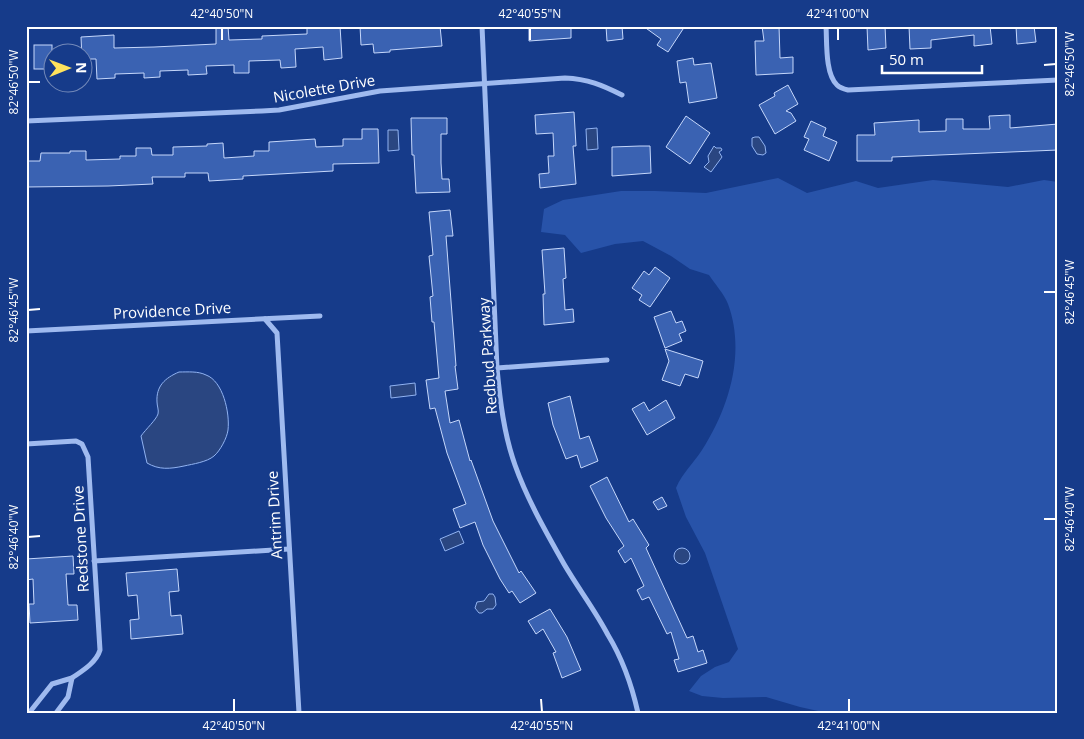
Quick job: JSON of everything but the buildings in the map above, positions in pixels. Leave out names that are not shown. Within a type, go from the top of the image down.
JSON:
[{"type":"street","name":"Redbud Parkway","points":[[482,26],[498,368],[502,414],[516,466],[534,509],[565,565],[609,636],[622,663],[638,713]]},
{"type":"street","points":[[826,26],[828,64],[831,75],[837,85],[848,90],[1058,80]]},
{"type":"street","name":"Nicolette Drive","points":[[26,121],[271,111],[380,91],[565,78],[583,79],[600,84],[622,95]]},
{"type":"street","name":"Providence Drive","points":[[26,331],[320,316]]},
{"type":"street","name":"Antrim Drive","points":[[265,319],[277,333],[288,549],[299,713]]},
{"type":"street","points":[[498,368],[607,360]]},
{"type":"street","name":"Redstone Drive","points":[[26,444],[76,441],[82,444],[86,450],[89,464],[100,650],[93,662],[72,678],[52,684],[29,713]]},
{"type":"street","points":[[94,561],[288,549]]},
{"type":"street","points":[[56,713],[68,696],[72,678]]},
{"type":"shaded area","points":[[597,128],[598,149],[587,150],[586,129]]},
{"type":"shaded area","points":[[388,130],[398,130],[399,150],[388,151]]},
{"type":"shaded area","points":[[759,137],[765,146],[766,153],[763,155],[757,154],[752,146],[752,138]]},
{"type":"shaded area","points":[[714,146],[721,148],[722,150],[719,152],[722,157],[711,172],[704,167],[709,162],[708,156]]},
{"type":"shaded area","points":[[778,178],[807,193],[856,181],[878,188],[933,180],[1008,187],[1044,180],[1058,182],[1058,713],[827,713],[766,697],[723,698],[702,696],[689,691],[701,676],[715,667],[729,662],[738,649],[705,553],[686,517],[676,488],[712,434],[727,398],[735,361],[733,323],[728,304],[709,275],[690,269],[643,241],[615,244],[581,253],[565,235],[541,232],[544,209],[563,200],[621,191],[706,193]]},
{"type":"shaded area","points":[[179,372],[193,372],[212,378],[224,398],[228,415],[228,430],[221,448],[211,458],[179,467],[160,468],[147,463],[141,436],[158,414],[157,396],[162,383]]},
{"type":"shaded area","points":[[415,383],[416,395],[391,398],[390,386]]},
{"type":"shaded area","points":[[459,531],[464,543],[445,551],[440,539]]},
{"type":"shaded area","points":[[682,548],[690,556],[682,564],[674,556]]},
{"type":"shaded area","points":[[489,594],[493,594],[495,597],[496,605],[493,609],[487,609],[479,613],[475,608],[477,602],[484,601]]}]
